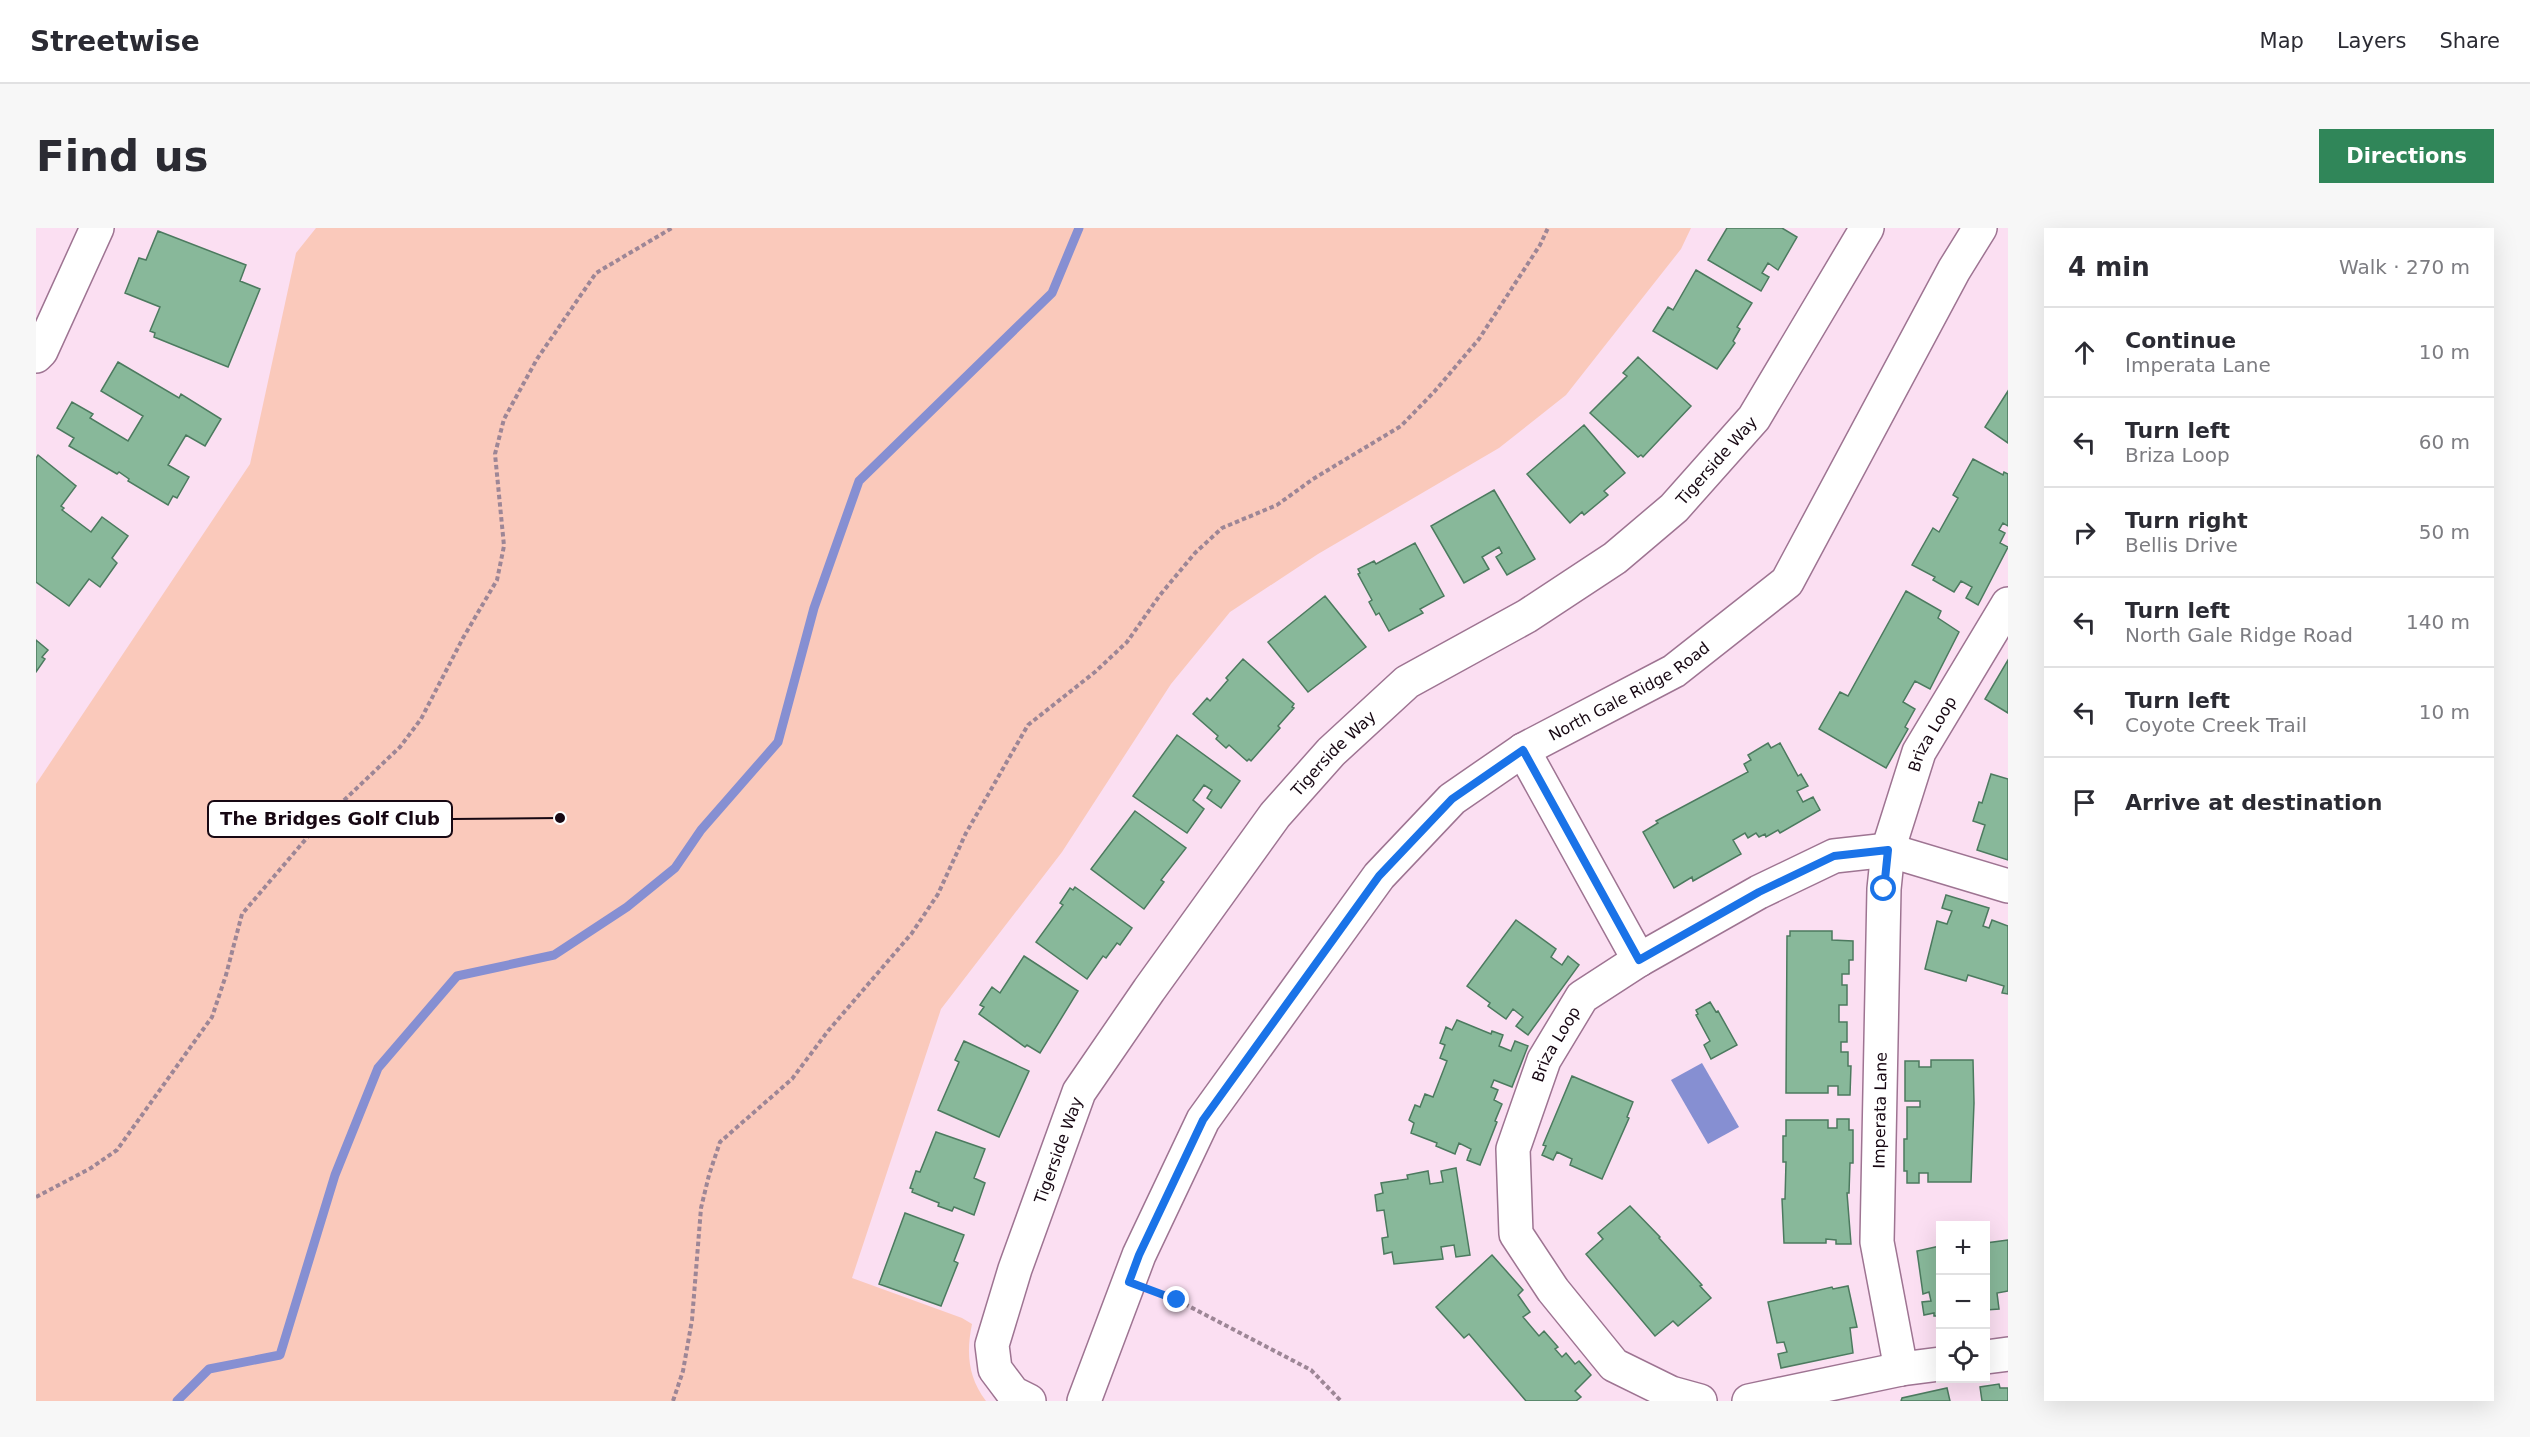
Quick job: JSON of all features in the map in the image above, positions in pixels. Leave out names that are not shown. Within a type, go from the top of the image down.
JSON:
[{"type":"street","points":[[36,356],[41,351],[97,228]]},
{"type":"street","name":"Tigerside Way","points":[[1029,1401],[1013,1393],[995,1369],[992,1345],[1015,1269],[1080,1092],[1156,980],[1275,815],[1331,752],[1407,682],[1537,609],[1615,558],[1674,508],[1754,418],[1867,228]]},
{"type":"street","name":"North Gale Ridge Road","points":[[1084,1401],[1139,1255],[1203,1120],[1379,876],[1452,799],[1523,750],[1674,671],[1787,582],[1954,270],[1980,228]]},
{"type":"street","name":"Briza Loop","points":[[1701,1401],[1671,1393],[1614,1365],[1553,1290],[1516,1234],[1513,1149],[1544,1060],[1582,997],[1639,960],[1759,892],[1834,856],[1888,850],[1919,752],[2008,604]]},
{"type":"street","points":[[1523,750],[1639,960]]},
{"type":"street","points":[[1888,850],[2008,886]]},
{"type":"street","name":"Imperata Lane","points":[[1888,850],[1884,889],[1877,1242],[1901,1369]]},
{"type":"street","points":[[1990,1356],[2008,1354]]},
{"type":"street","points":[[1749,1401],[1901,1369],[1936,1365]]},
{"type":"path","points":[[36,1197],[91,1168],[117,1150],[212,1017],[242,914],[317,826],[400,747],[422,719],[463,638],[497,580],[504,546],[495,454],[504,419],[537,358],[596,273],[672,228]]},
{"type":"path","points":[[673,1401],[683,1371],[692,1320],[701,1208],[720,1142],[792,1079],[828,1030],[912,933],[938,894],[966,833],[1028,725],[1095,672],[1127,642],[1160,595],[1195,553],[1222,528],[1277,505],[1313,479],[1401,426],[1434,392],[1479,339],[1540,245],[1548,228]]},
{"type":"path","points":[[1129,1282],[1177,1300],[1311,1370],[1341,1401]]},
{"type":"shaded area","points":[[316,228],[1691,228],[1681,249],[1566,395],[1499,448],[1318,554],[1230,612],[1171,684],[1062,852],[941,1009],[852,1278],[962,1318],[972,1324],[969,1345],[970,1364],[975,1383],[986,1401],[36,1401],[36,784],[250,464],[296,253]]},
{"type":"water","points":[[1702,1063],[1739,1127],[1708,1144],[1671,1080]]},
{"type":"building","points":[[1727,228],[1782,228],[1797,237],[1778,270],[1768,263],[1762,273],[1769,277],[1761,291],[1708,260]]},
{"type":"building","points":[[158,231],[246,265],[240,281],[260,289],[228,367],[154,337],[155,333],[150,331],[160,307],[125,293],[139,258],[146,260]]},
{"type":"building","points":[[1696,270],[1752,303],[1737,327],[1740,329],[1733,341],[1735,343],[1717,369],[1653,331],[1668,307],[1673,310]]},
{"type":"building","points":[[1638,357],[1691,406],[1643,457],[1641,455],[1638,457],[1590,413],[1627,376],[1623,373]]},
{"type":"building","points":[[118,362],[179,398],[181,394],[221,419],[205,446],[186,435],[168,465],[189,477],[177,498],[173,496],[168,505],[128,481],[129,479],[119,472],[117,474],[69,446],[74,438],[57,428],[72,402],[93,414],[90,418],[128,441],[143,416],[101,391]]},
{"type":"building","points":[[2008,391],[2008,443],[1985,427]]},
{"type":"building","points":[[1584,425],[1625,473],[1604,491],[1608,495],[1584,515],[1582,512],[1570,523],[1527,474]]},
{"type":"building","points":[[38,455],[76,486],[61,506],[64,508],[62,510],[91,532],[102,517],[128,536],[112,558],[117,563],[100,587],[89,579],[69,606],[36,582],[36,458]]},
{"type":"building","points":[[1973,459],[2003,475],[2004,472],[2008,474],[2008,526],[2003,523],[1999,530],[2005,533],[2000,543],[2008,547],[1978,605],[1966,598],[1972,587],[1961,581],[1954,592],[1933,580],[1935,577],[1912,565],[1933,528],[1939,532],[1958,498],[1953,495]]},
{"type":"building","points":[[1494,490],[1535,559],[1507,575],[1496,557],[1502,553],[1499,547],[1482,557],[1489,569],[1464,583],[1431,526]]},
{"type":"building","points":[[1415,543],[1444,596],[1420,609],[1423,613],[1389,631],[1379,613],[1376,615],[1369,602],[1372,600],[1358,574],[1360,573],[1358,569],[1374,561],[1376,564]]},
{"type":"building","points":[[1906,591],[1941,611],[1938,618],[1959,632],[1930,689],[1915,681],[1903,702],[1915,709],[1905,727],[1908,729],[1886,768],[1819,729],[1840,692],[1848,696]]},
{"type":"building","points":[[1325,596],[1366,647],[1308,692],[1268,642]]},
{"type":"building","points":[[36,640],[48,650],[42,657],[45,659],[36,672]]},
{"type":"building","points":[[1243,659],[1294,704],[1292,707],[1294,708],[1278,726],[1280,728],[1251,761],[1249,759],[1247,761],[1229,745],[1226,748],[1216,739],[1218,736],[1193,714],[1207,698],[1210,701]]},
{"type":"building","points":[[2008,660],[2008,713],[1985,699]]},
{"type":"building","points":[[1177,735],[1240,781],[1221,808],[1207,798],[1212,790],[1204,785],[1193,800],[1204,809],[1187,833],[1133,796]]},
{"type":"building","points":[[1768,743],[1771,748],[1780,743],[1798,776],[1801,774],[1808,786],[1797,791],[1803,802],[1813,797],[1820,810],[1780,833],[1778,830],[1766,837],[1765,834],[1759,837],[1756,833],[1748,838],[1745,833],[1733,840],[1741,854],[1693,881],[1692,877],[1674,888],[1643,832],[1658,823],[1656,821],[1748,772],[1744,764],[1751,760],[1748,755]]},
{"type":"building","points":[[1991,774],[2008,779],[2008,860],[1977,850],[1985,825],[1973,821],[1979,802],[1982,803]]},
{"type":"building","points":[[1135,811],[1186,848],[1161,880],[1164,882],[1144,909],[1091,869]]},
{"type":"building","points":[[1075,887],[1132,928],[1120,945],[1117,943],[1106,958],[1103,956],[1087,979],[1036,942],[1063,905],[1060,903],[1070,888],[1073,890]]},
{"type":"building","points":[[1946,895],[1989,908],[1983,926],[1989,928],[1992,920],[2008,926],[2008,994],[2002,993],[2004,986],[1968,975],[1966,981],[1925,969],[1937,921],[1947,924],[1952,911],[1942,908]]},
{"type":"building","points":[[1516,920],[1556,949],[1551,957],[1562,965],[1568,956],[1579,965],[1528,1035],[1516,1026],[1523,1017],[1513,1009],[1506,1019],[1488,1006],[1490,1003],[1467,986]]},
{"type":"building","points":[[1790,931],[1832,931],[1832,940],[1853,941],[1853,960],[1849,960],[1849,974],[1842,974],[1842,985],[1847,985],[1847,1005],[1839,1005],[1839,1022],[1847,1022],[1847,1042],[1841,1042],[1841,1052],[1848,1052],[1848,1066],[1851,1066],[1850,1095],[1838,1095],[1838,1086],[1828,1086],[1828,1093],[1786,1093],[1787,936],[1790,936]]},
{"type":"building","points":[[1024,956],[1078,991],[1040,1053],[1027,1045],[1025,1047],[979,1014],[984,1007],[980,1005],[992,987],[1000,993]]},
{"type":"building","points":[[1710,1002],[1716,1012],[1718,1011],[1737,1045],[1711,1059],[1704,1045],[1710,1041],[1696,1015],[1698,1014],[1696,1010]]},
{"type":"building","points":[[1457,1020],[1491,1034],[1492,1031],[1503,1035],[1499,1046],[1511,1051],[1515,1041],[1528,1046],[1512,1087],[1494,1080],[1491,1087],[1498,1090],[1494,1100],[1502,1104],[1480,1165],[1467,1160],[1471,1149],[1459,1143],[1455,1154],[1436,1146],[1437,1143],[1411,1133],[1414,1123],[1409,1120],[1415,1105],[1420,1107],[1425,1094],[1433,1097],[1447,1061],[1440,1058],[1445,1045],[1440,1043],[1446,1027],[1452,1030]]},
{"type":"building","points":[[964,1041],[1029,1071],[999,1137],[938,1110],[959,1062],[955,1060]]},
{"type":"building","points":[[1931,1060],[1973,1060],[1971,1182],[1928,1182],[1928,1173],[1919,1173],[1919,1183],[1907,1183],[1907,1171],[1904,1171],[1904,1139],[1907,1139],[1907,1107],[1920,1107],[1920,1101],[1905,1101],[1905,1061],[1919,1061],[1919,1067],[1931,1067]]},
{"type":"building","points":[[1572,1076],[1633,1102],[1627,1117],[1629,1118],[1602,1179],[1570,1165],[1572,1159],[1557,1152],[1553,1160],[1542,1155],[1546,1146],[1543,1145]]},
{"type":"building","points":[[1837,1119],[1849,1119],[1849,1130],[1853,1130],[1853,1163],[1850,1163],[1849,1193],[1847,1193],[1851,1244],[1836,1244],[1836,1240],[1826,1239],[1826,1243],[1784,1243],[1782,1199],[1785,1199],[1786,1162],[1783,1162],[1783,1136],[1786,1136],[1786,1120],[1828,1120],[1828,1128],[1837,1128]]},
{"type":"building","points":[[936,1132],[985,1149],[974,1178],[985,1183],[974,1215],[954,1207],[952,1211],[938,1206],[939,1203],[912,1192],[913,1189],[910,1188],[916,1171],[920,1172]]},
{"type":"building","points":[[1456,1168],[1470,1255],[1456,1257],[1454,1245],[1441,1247],[1443,1259],[1394,1264],[1392,1252],[1384,1254],[1382,1238],[1388,1237],[1384,1210],[1377,1211],[1375,1195],[1383,1193],[1381,1183],[1408,1179],[1407,1175],[1428,1171],[1430,1184],[1443,1182],[1441,1171]]},
{"type":"building","points":[[1630,1206],[1660,1237],[1711,1298],[1678,1326],[1673,1321],[1655,1336],[1586,1254],[1603,1239],[1598,1233]]},
{"type":"building","points":[[905,1213],[964,1235],[954,1261],[958,1263],[941,1306],[879,1284]]},
{"type":"building","points":[[2008,1240],[2008,1291],[1997,1293],[1999,1309],[1990,1310],[1990,1275],[1990,1242]]},
{"type":"building","points":[[1936,1247],[1936,1316],[1934,1313],[1924,1315],[1922,1302],[1931,1301],[1929,1292],[1923,1294],[1917,1251]]},
{"type":"building","points":[[1492,1255],[1523,1290],[1518,1295],[1530,1312],[1523,1317],[1539,1336],[1544,1331],[1558,1347],[1555,1349],[1562,1357],[1566,1353],[1575,1364],[1579,1361],[1591,1375],[1575,1391],[1581,1397],[1576,1401],[1526,1401],[1469,1334],[1464,1338],[1436,1307]]},
{"type":"building","points":[[1848,1286],[1857,1327],[1850,1328],[1853,1353],[1781,1368],[1778,1354],[1787,1352],[1784,1342],[1777,1343],[1768,1302],[1832,1287],[1833,1289]]},
{"type":"building","points":[[1999,1384],[2000,1388],[2008,1388],[2008,1401],[1982,1401],[1980,1387]]},
{"type":"building","points":[[1947,1388],[1950,1401],[1901,1401],[1902,1398]]},
{"type":"waterway","points":[[177,1401],[209,1369],[280,1355],[335,1175],[378,1068],[457,976],[554,955],[627,907],[675,868],[701,830],[778,742],[814,608],[859,481],[1052,293],[1079,228]]},
{"type":"place","name":"The Bridges Golf Club","points":[[560,818]]},
{"type":"route","points":[[1177,1300],[1129,1282],[1139,1255],[1203,1120],[1379,876],[1452,799],[1523,750],[1639,960],[1759,892],[1834,856],[1888,850],[1884,889]]}]
